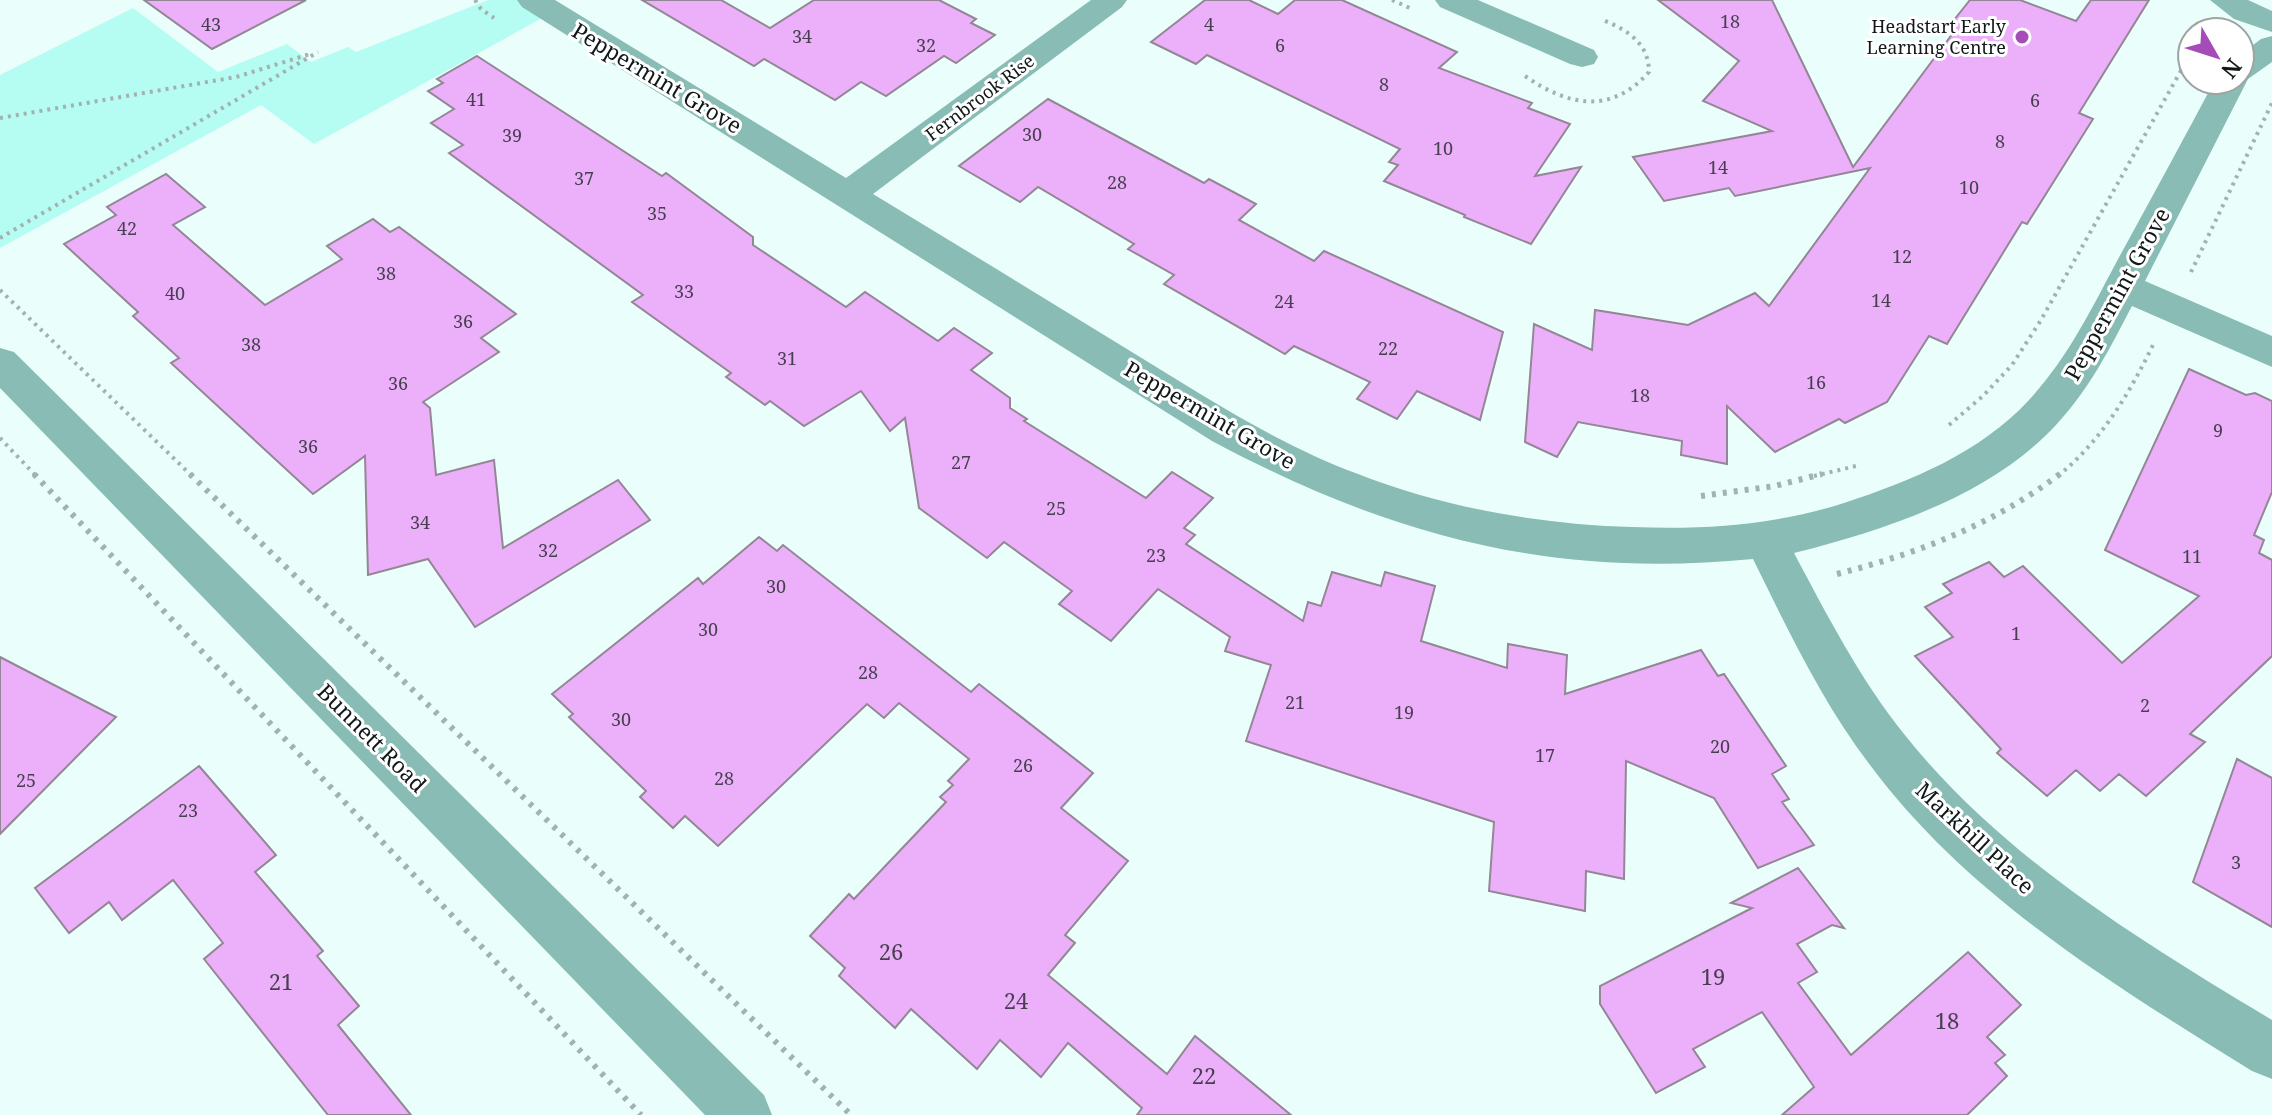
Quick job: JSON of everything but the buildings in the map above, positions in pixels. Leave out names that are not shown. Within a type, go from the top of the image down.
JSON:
[{"type":"street","name":"Peppermint Grove","points":[[533,0],[1227,430],[1342,486],[1412,510],[1483,528],[1553,539],[1695,545],[1765,540],[1829,526],[1890,504],[1962,475],[2010,446],[2060,396],[2085,358],[2224,96]]},
{"type":"street","name":"Fernbrook Rise","points":[[848,194],[1111,0]]},
{"type":"street","points":[[1451,0],[1582,57]]},
{"type":"street","points":[[2229,12],[2272,22]]},
{"type":"street","points":[[2256,58],[2272,46]]},
{"type":"street","points":[[2124,287],[2272,352]]},
{"type":"street","name":"Bunnett Road","points":[[0,363],[744,1115]]},
{"type":"street","name":"Markhill Place","points":[[1765,540],[1841,682],[1889,752],[1934,802],[2014,877],[2073,925],[2129,964],[2272,1051]]},
{"type":"path","points":[[0,118],[236,77],[318,52],[0,238]]},
{"type":"path","points":[[1943,430],[1983,396],[2012,365],[2176,79]]},
{"type":"path","points":[[2185,283],[2272,103]]},
{"type":"path","points":[[0,290],[851,1115]]},
{"type":"path","points":[[0,438],[641,1115]]},
{"type":"path","points":[[1699,496],[1775,486],[1862,464]]},
{"type":"path","points":[[1832,575],[1839,587]]},
{"type":"shaded area","points":[[488,0],[533,0],[551,13],[314,144],[261,105],[0,248],[0,75],[133,8],[218,72],[287,44],[311,62],[348,47],[356,52]]},
{"type":"place","name":"Headstart Early Learning Centre","points":[[2022,37]]}]
